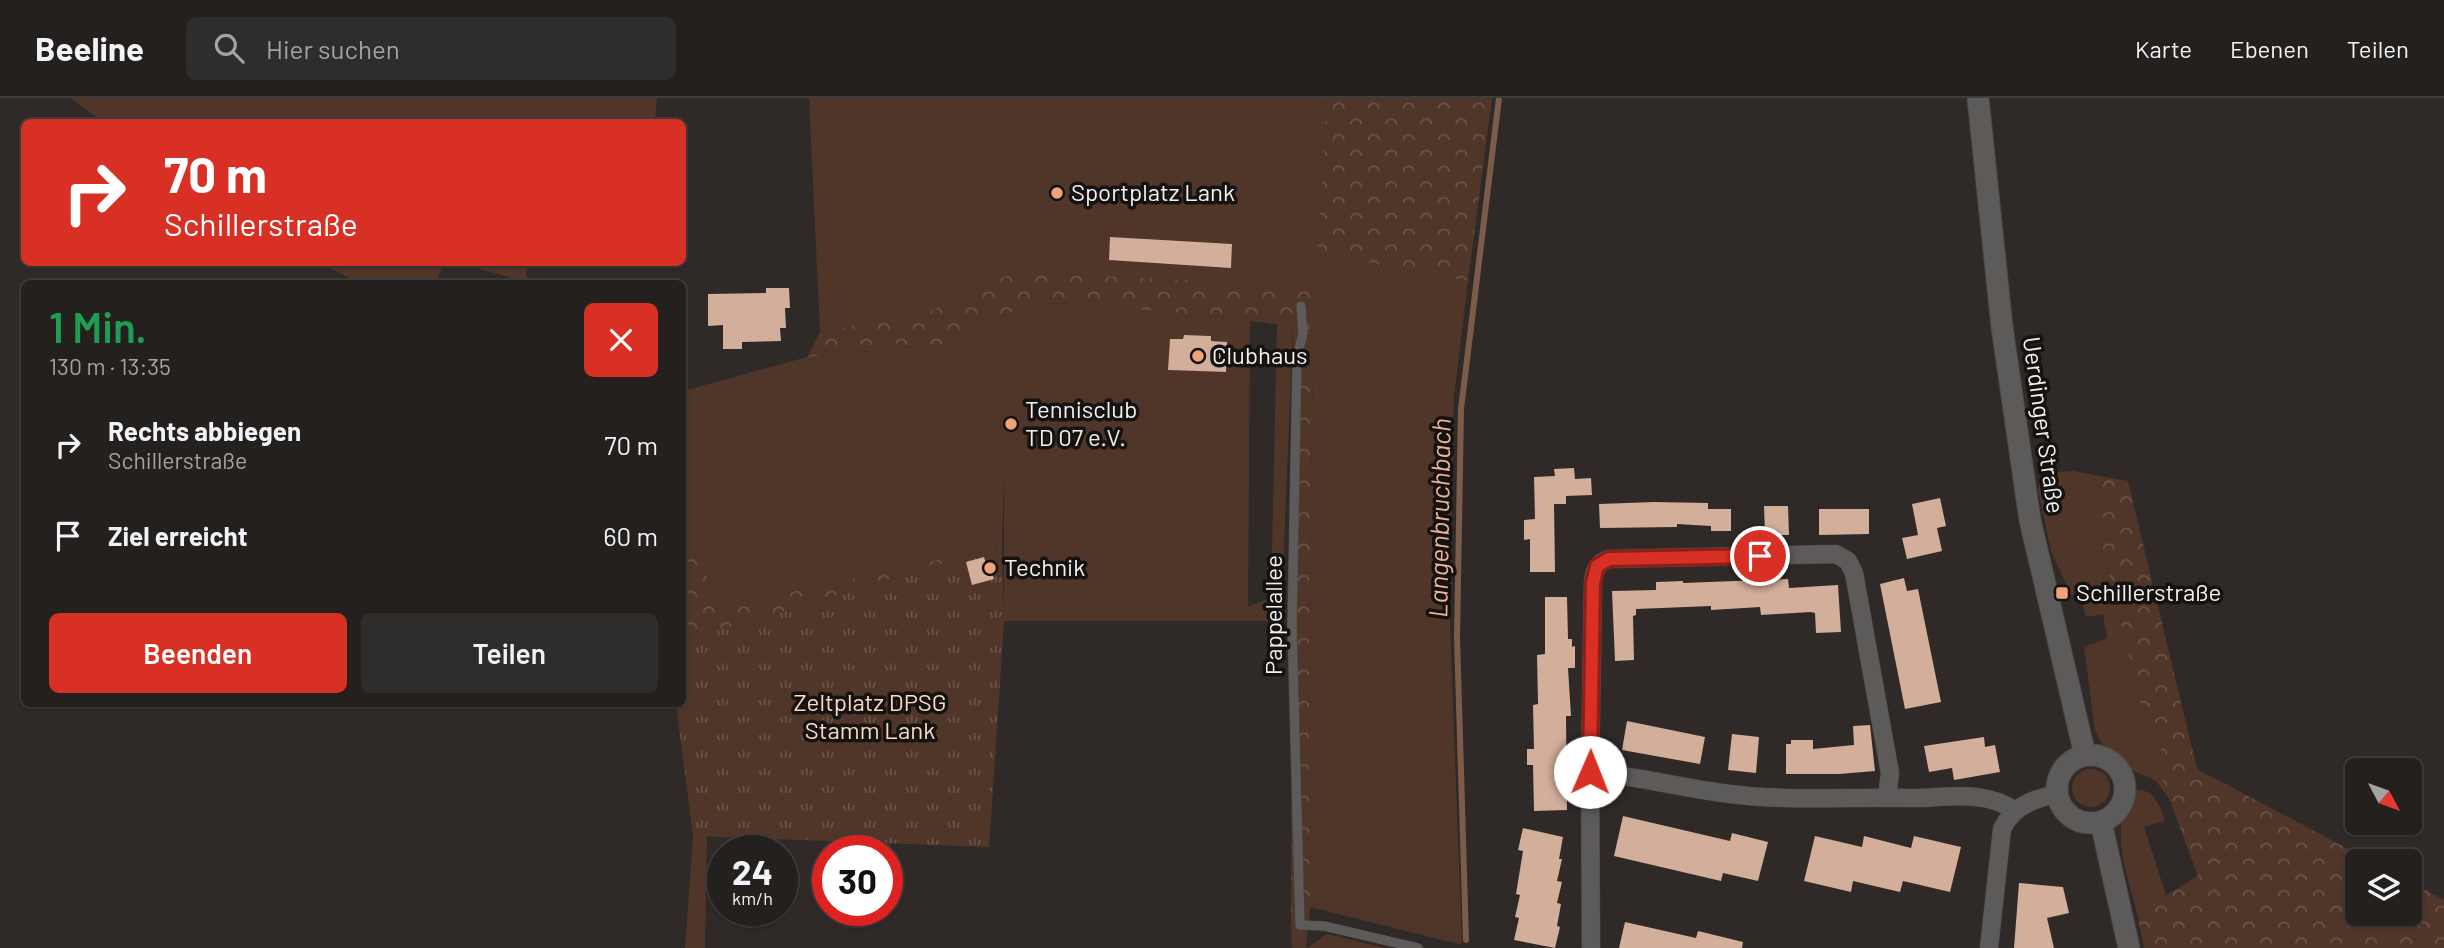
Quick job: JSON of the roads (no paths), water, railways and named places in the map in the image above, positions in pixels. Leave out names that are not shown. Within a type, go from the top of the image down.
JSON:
[{"type":"street","name":"Uerdinger Straße","points":[[1978,98],[2002,327],[2030,520],[2085,755]]},
{"type":"street","points":[[1591,948],[1593,583],[1597,566],[1602,561],[1836,554],[1848,561],[1854,573],[1889,773],[1887,798]]},
{"type":"street","points":[[2085,755],[2098,755],[2110,760],[2125,780],[2121,806],[2113,816],[2101,822],[2078,821],[2068,815],[2057,794],[2057,781],[2063,769],[2073,759],[2085,755]]},
{"type":"street","points":[[1590,772],[1617,774],[1740,796],[1979,796],[2003,802],[2015,811]]},
{"type":"street","points":[[1989,948],[2000,840],[2007,820],[2015,811],[2032,801],[2057,794]]},
{"type":"street","points":[[2101,822],[2129,948]]},
{"type":"lane","name":"Pappelallee","points":[[1301,306],[1303,332],[1297,358],[1292,626],[1300,925],[1324,926],[1418,948]]},
{"type":"waterway","name":"Langenbruchbach","points":[[1466,940],[1457,637],[1461,409],[1499,98]]},
{"type":"place","name":"Sportplatz Lank","points":[[1057,193]]},
{"type":"place","name":"Clubhaus","points":[[1198,356]]},
{"type":"place","name":"Tennisclub TD 07 e.V.","points":[[1011,424]]},
{"type":"place","name":"Technik","points":[[990,568]]},
{"type":"place","name":"Schillerstraße","points":[[2062,593]]},
{"type":"park label","name":"Zeltplatz DPSG Stamm Lank","points":[[870,717]]}]
